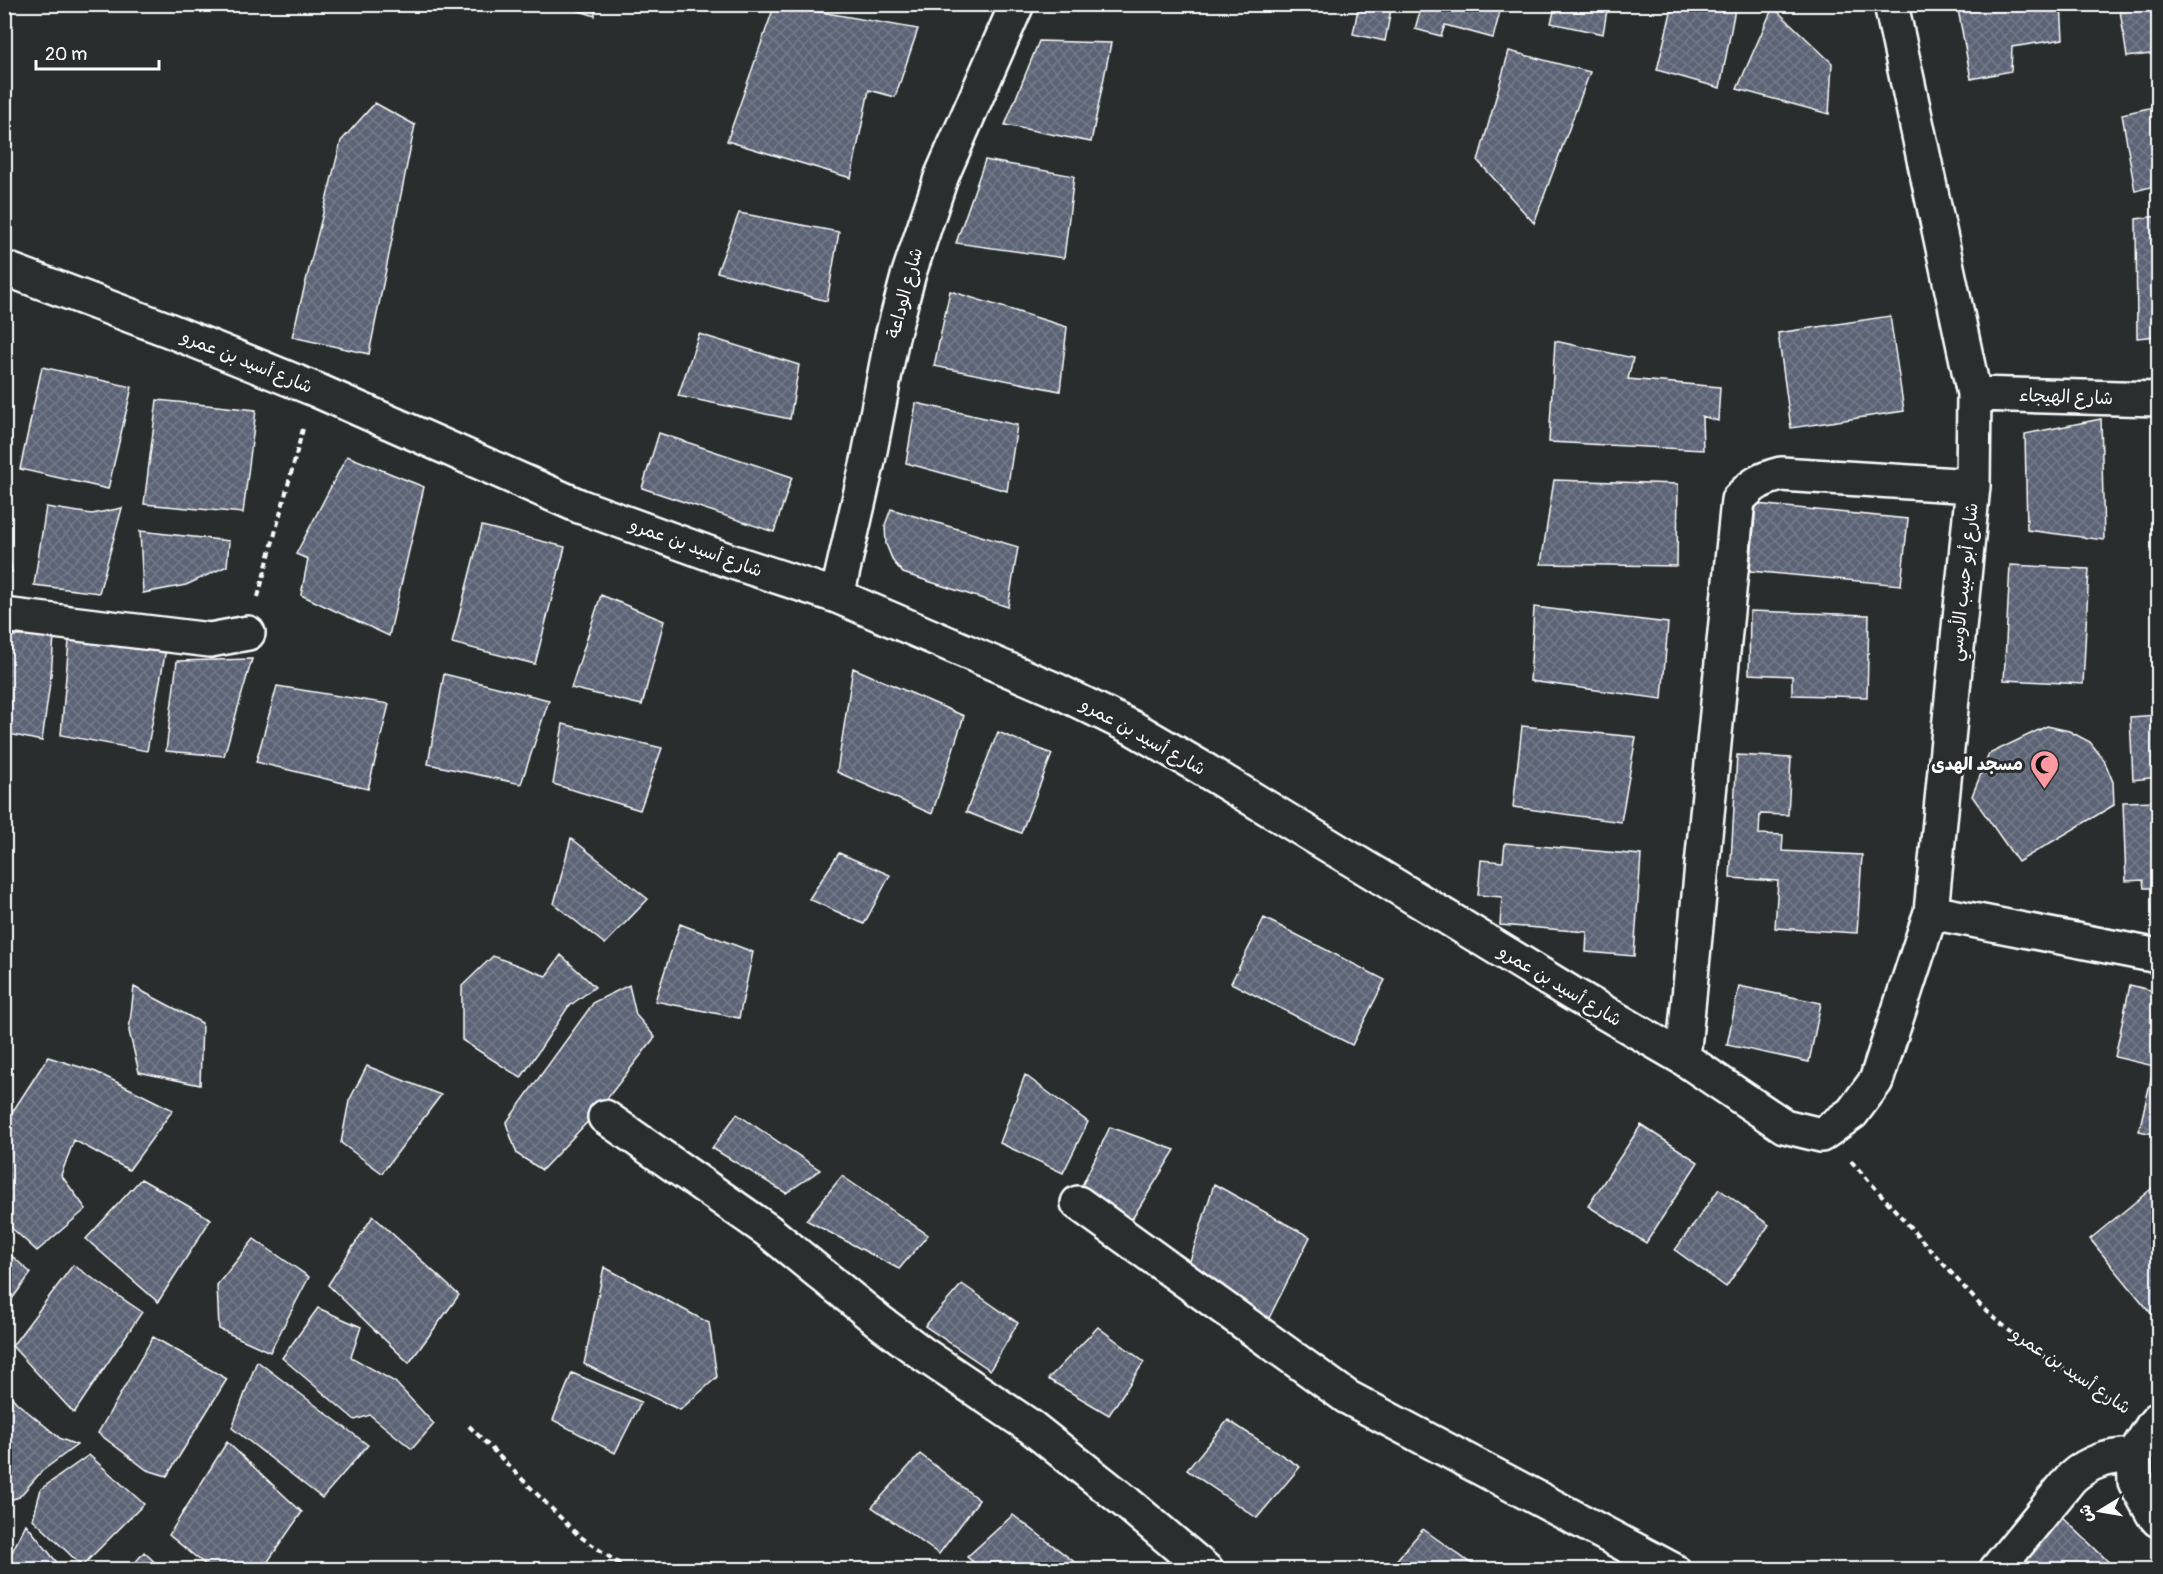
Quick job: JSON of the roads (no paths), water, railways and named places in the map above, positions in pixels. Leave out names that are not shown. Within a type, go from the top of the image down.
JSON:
[{"type":"street","name":"شارع الوداعة","points":[[837,596],[892,338],[909,273],[942,175],[1017,4]]},
{"type":"street","name":"شارع أبو حبيب الأوسي","points":[[1821,1135],[1852,1113],[1876,1081],[1931,912],[1973,486],[1974,394],[1891,4]]},
{"type":"street","name":"شارع أسيد بن عمرو","points":[[4,268],[166,328],[314,389],[579,506],[733,562],[837,596],[1058,691],[1133,728],[1200,766],[1561,988],[1683,1058],[1784,1126],[1821,1135]]},
{"type":"street","name":"شارع الهيجاء","points":[[1974,394],[2158,399]]},
{"type":"street","points":[[1683,1058],[1738,500],[1748,487],[1761,479],[1781,474],[1973,486]]},
{"type":"street","points":[[4,615],[210,640],[248,633]]},
{"type":"street","points":[[1931,912],[2158,956]]},
{"type":"street","points":[[605,1118],[767,1230],[923,1354],[1032,1427],[1206,1569]]},
{"type":"street","points":[[1078,1203],[1347,1397],[1673,1569]]},
{"type":"street","points":[[2156,1422],[2134,1455],[2135,1482],[2152,1514],[2158,1520]]},
{"type":"street","points":[[1996,1569],[2071,1478],[2083,1467],[2097,1460],[2134,1455]]},
{"type":"place","name":"مسجد الهدى","points":[[2044,790]]}]
